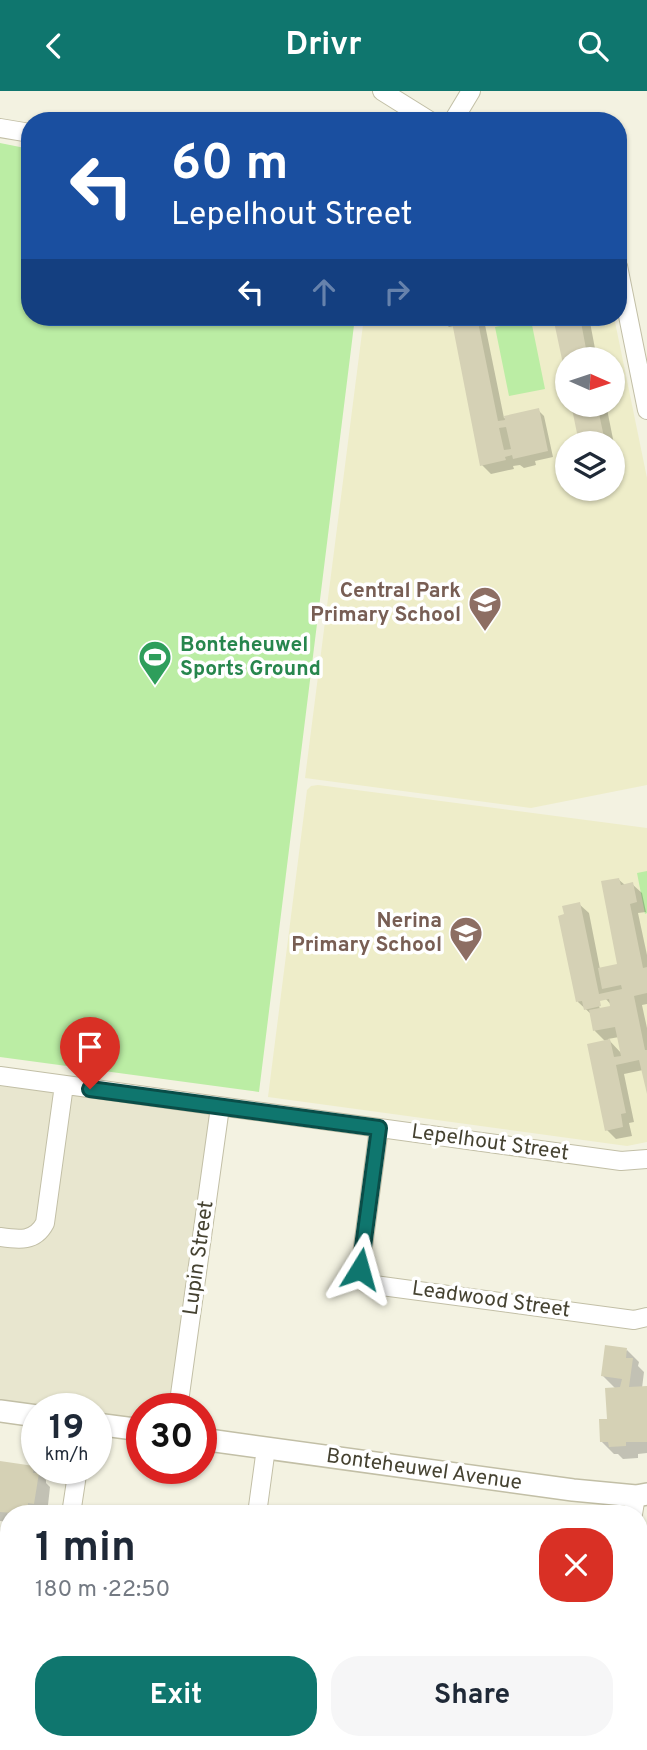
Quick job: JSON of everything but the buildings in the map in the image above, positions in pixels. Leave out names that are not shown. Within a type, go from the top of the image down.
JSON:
[{"type":"street","points":[[382,91],[416,112]]},
{"type":"street","points":[[458,112],[471,91]]},
{"type":"street","points":[[0,128],[21,132]]},
{"type":"street","points":[[627,311],[647,410]]},
{"type":"street","name":"Lepelhout Street","points":[[0,1076],[621,1161],[647,1159]]},
{"type":"street","points":[[0,1237],[26,1240],[37,1234],[45,1223],[65,1085]]},
{"type":"street","name":"Lupin Street","points":[[180,1393],[220,1107]]},
{"type":"street","name":"Leadwood Street","points":[[379,1128],[360,1269],[362,1278],[368,1284],[634,1320],[647,1317]]},
{"type":"street","points":[[0,1411],[21,1414]]},
{"type":"street","name":"Bonteheuwel Avenue","points":[[217,1441],[639,1501]]},
{"type":"street","points":[[258,1505],[266,1448]]},
{"type":"street","points":[[72,1505],[76,1484]]},
{"type":"shaded area","name":"Central Park Primary School","points":[[363,326],[616,326],[620,347],[555,347],[555,417],[625,417],[625,371],[647,478],[647,785],[531,808],[305,778]]},
{"type":"shaded area","name":"Nerina Primary School","points":[[318,785],[647,828],[647,1142],[627,1146],[268,1097],[307,790]]},
{"type":"shaded area","points":[[0,1078],[217,1108],[179,1393],[126,1393],[126,1427],[112,1425],[112,1393],[21,1393],[21,1409],[0,1409]]},
{"type":"green space","name":"Bonteheuwel Sports Ground","points":[[0,143],[21,147],[21,326],[354,326],[259,1092],[0,1057]]},
{"type":"green space","points":[[532,326],[545,389],[509,396],[495,327]]},
{"type":"green space","points":[[647,871],[647,913],[645,914],[637,873]]},
{"type":"place","name":"Central Park Primary School","points":[[485,633]]},
{"type":"place","name":"Bonteheuwel Sports Ground","points":[[155,687]]},
{"type":"place","name":"Nerina Primary School","points":[[466,963]]},
{"type":"route","points":[[90,1089],[379,1128],[360,1269]]}]
